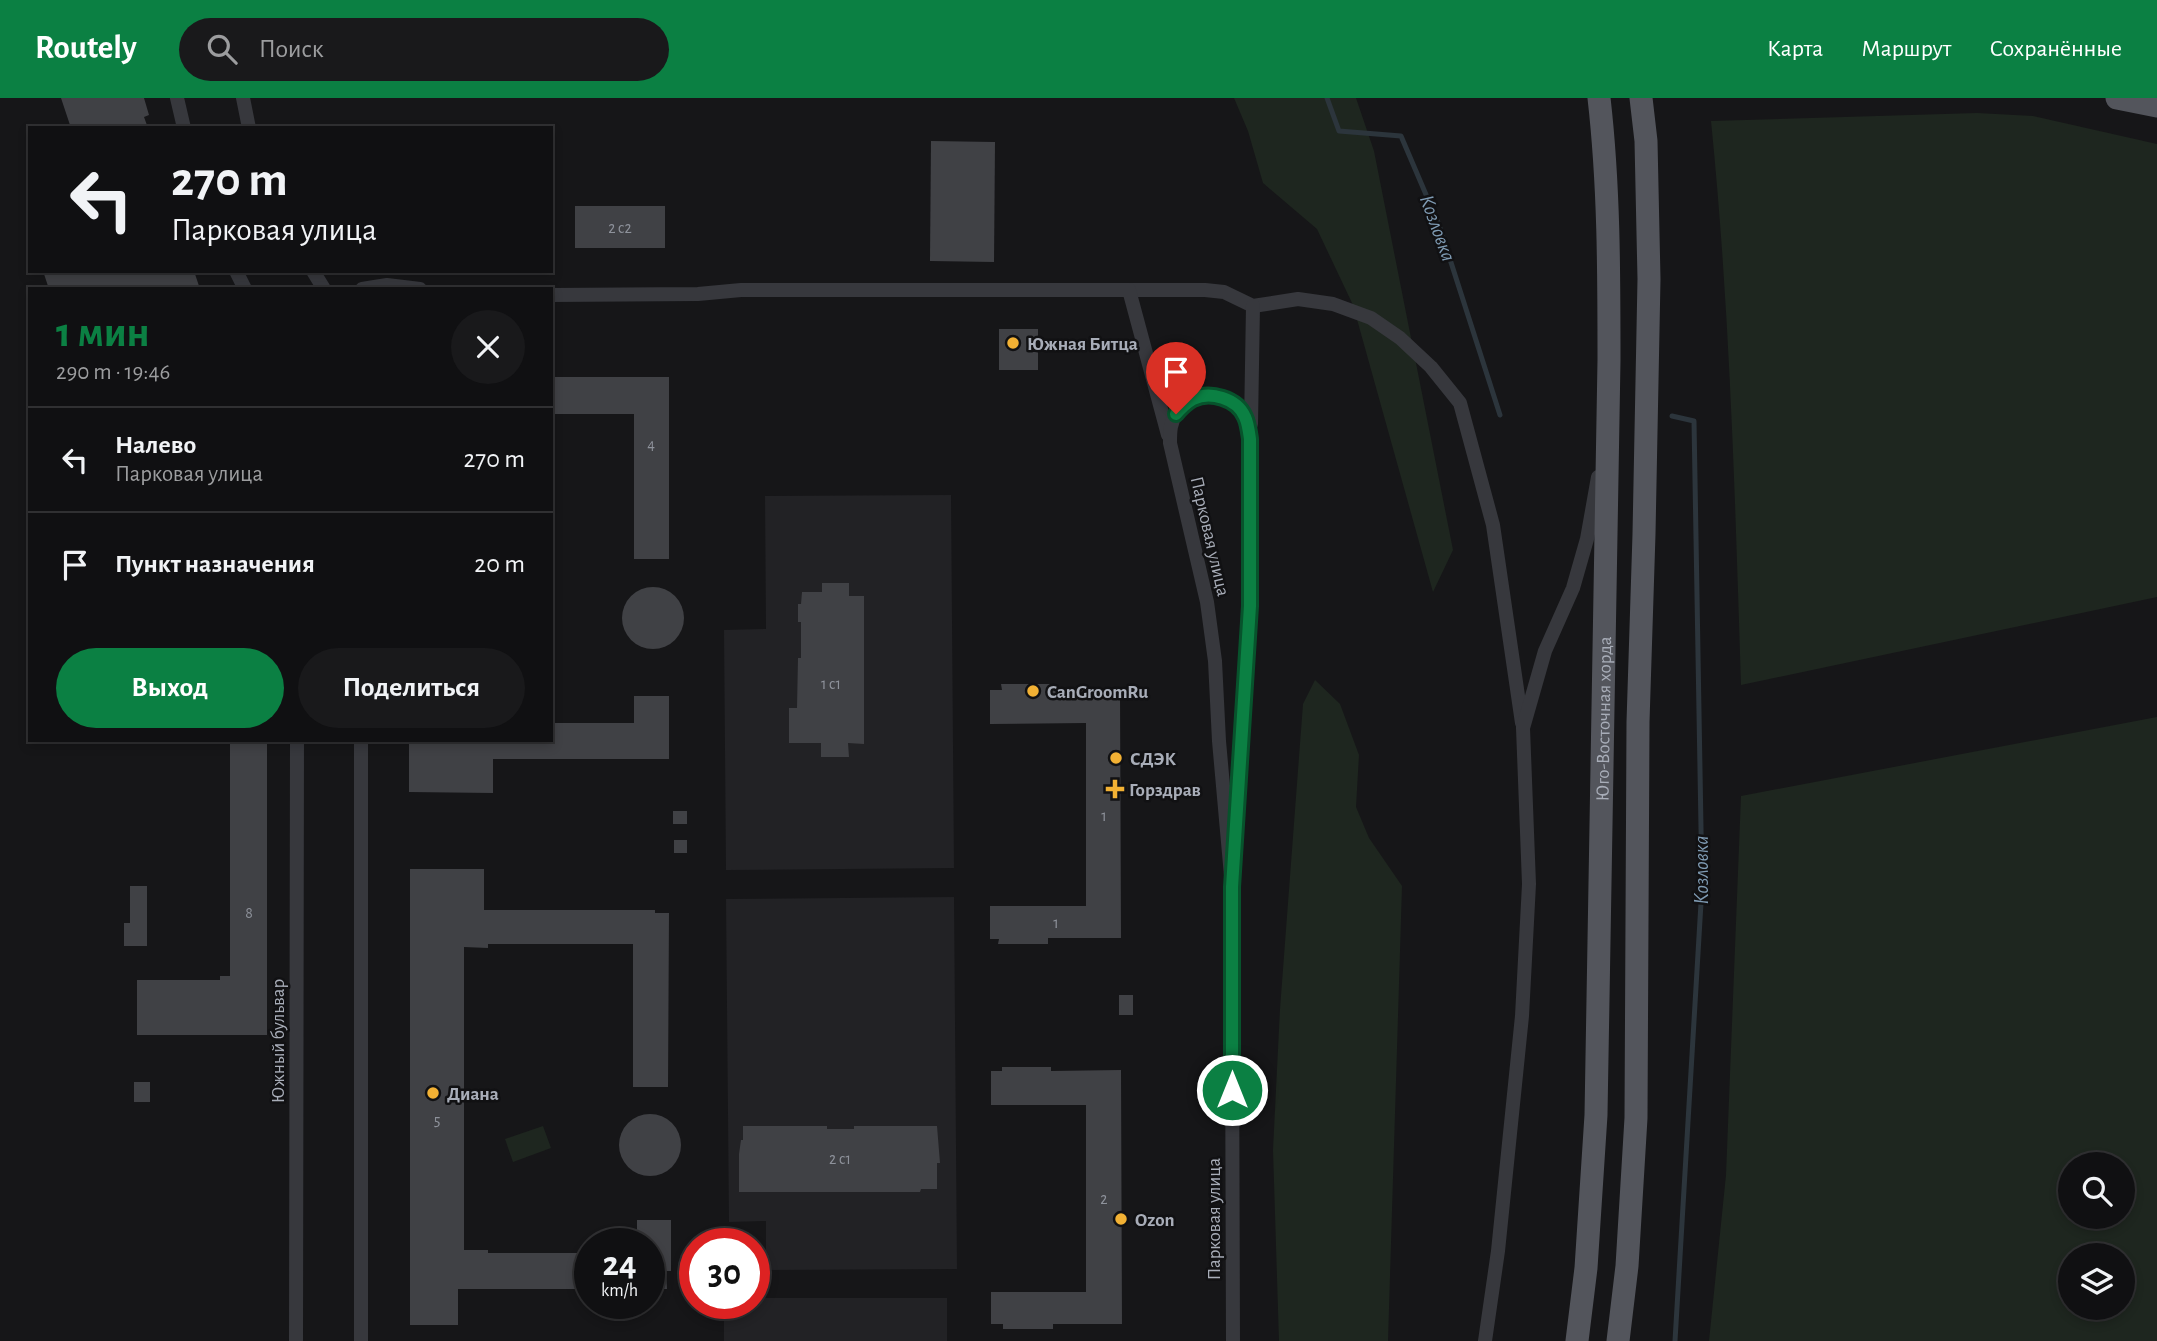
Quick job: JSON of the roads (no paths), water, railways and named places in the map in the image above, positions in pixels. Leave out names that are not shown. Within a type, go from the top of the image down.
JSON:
[{"type":"main road","name":"Юго-Восточная хорда","points":[[1577,1341],[1586,1268],[1596,1115],[1609,360],[1604,139],[1599,98]]},
{"type":"main road","name":"Юго-Восточная хорда","points":[[1618,1341],[1627,1266],[1636,1118],[1638,722],[1649,279],[1646,141],[1641,98]]},
{"type":"main road","points":[[2117,98],[2157,106]]},
{"type":"street","points":[[177,98],[184,126]]},
{"type":"street","points":[[243,98],[249,126]]},
{"type":"street","points":[[369,287],[406,287]]},
{"type":"street","points":[[553,295],[698,294],[741,290],[1214,291],[1241,299],[1253,306],[1298,299],[1333,304],[1371,318],[1400,338],[1431,367],[1460,403],[1493,525],[1523,728],[1529,884],[1522,1016],[1499,1237],[1485,1341]]},
{"type":"street","points":[[1129,290],[1170,443]]},
{"type":"street","points":[[1250,439],[1253,306]]},
{"type":"street","points":[[1523,728],[1545,651],[1573,588],[1587,539],[1598,482],[1609,360]]},
{"type":"street","name":"Парковая улица","points":[[1232,887],[1209,614],[1198,554],[1170,443],[1170,427],[1181,408],[1196,398],[1215,396],[1233,402],[1245,415],[1250,439],[1250,606],[1232,887],[1233,1341]]},
{"type":"street","name":"Южный бульвар","points":[[296,1341],[297,742]]},
{"type":"street","points":[[361,742],[361,1341]]},
{"type":"waterway","name":"Козловка","points":[[1327,98],[1339,131],[1401,136],[1439,225],[1500,415]]},
{"type":"waterway","name":"Козловка","points":[[1672,416],[1694,421],[1702,886],[1675,1341]]},
{"type":"place","name":"Южная Битца","points":[[1013,343]]},
{"type":"place","name":"CanGroomRu","points":[[1033,691]]},
{"type":"place","name":"СДЭК","points":[[1116,758]]},
{"type":"place","name":"Горздрав","points":[[1115,789]]},
{"type":"place","name":"Диана","points":[[433,1093]]},
{"type":"place","name":"Ozon","points":[[1121,1219]]}]
